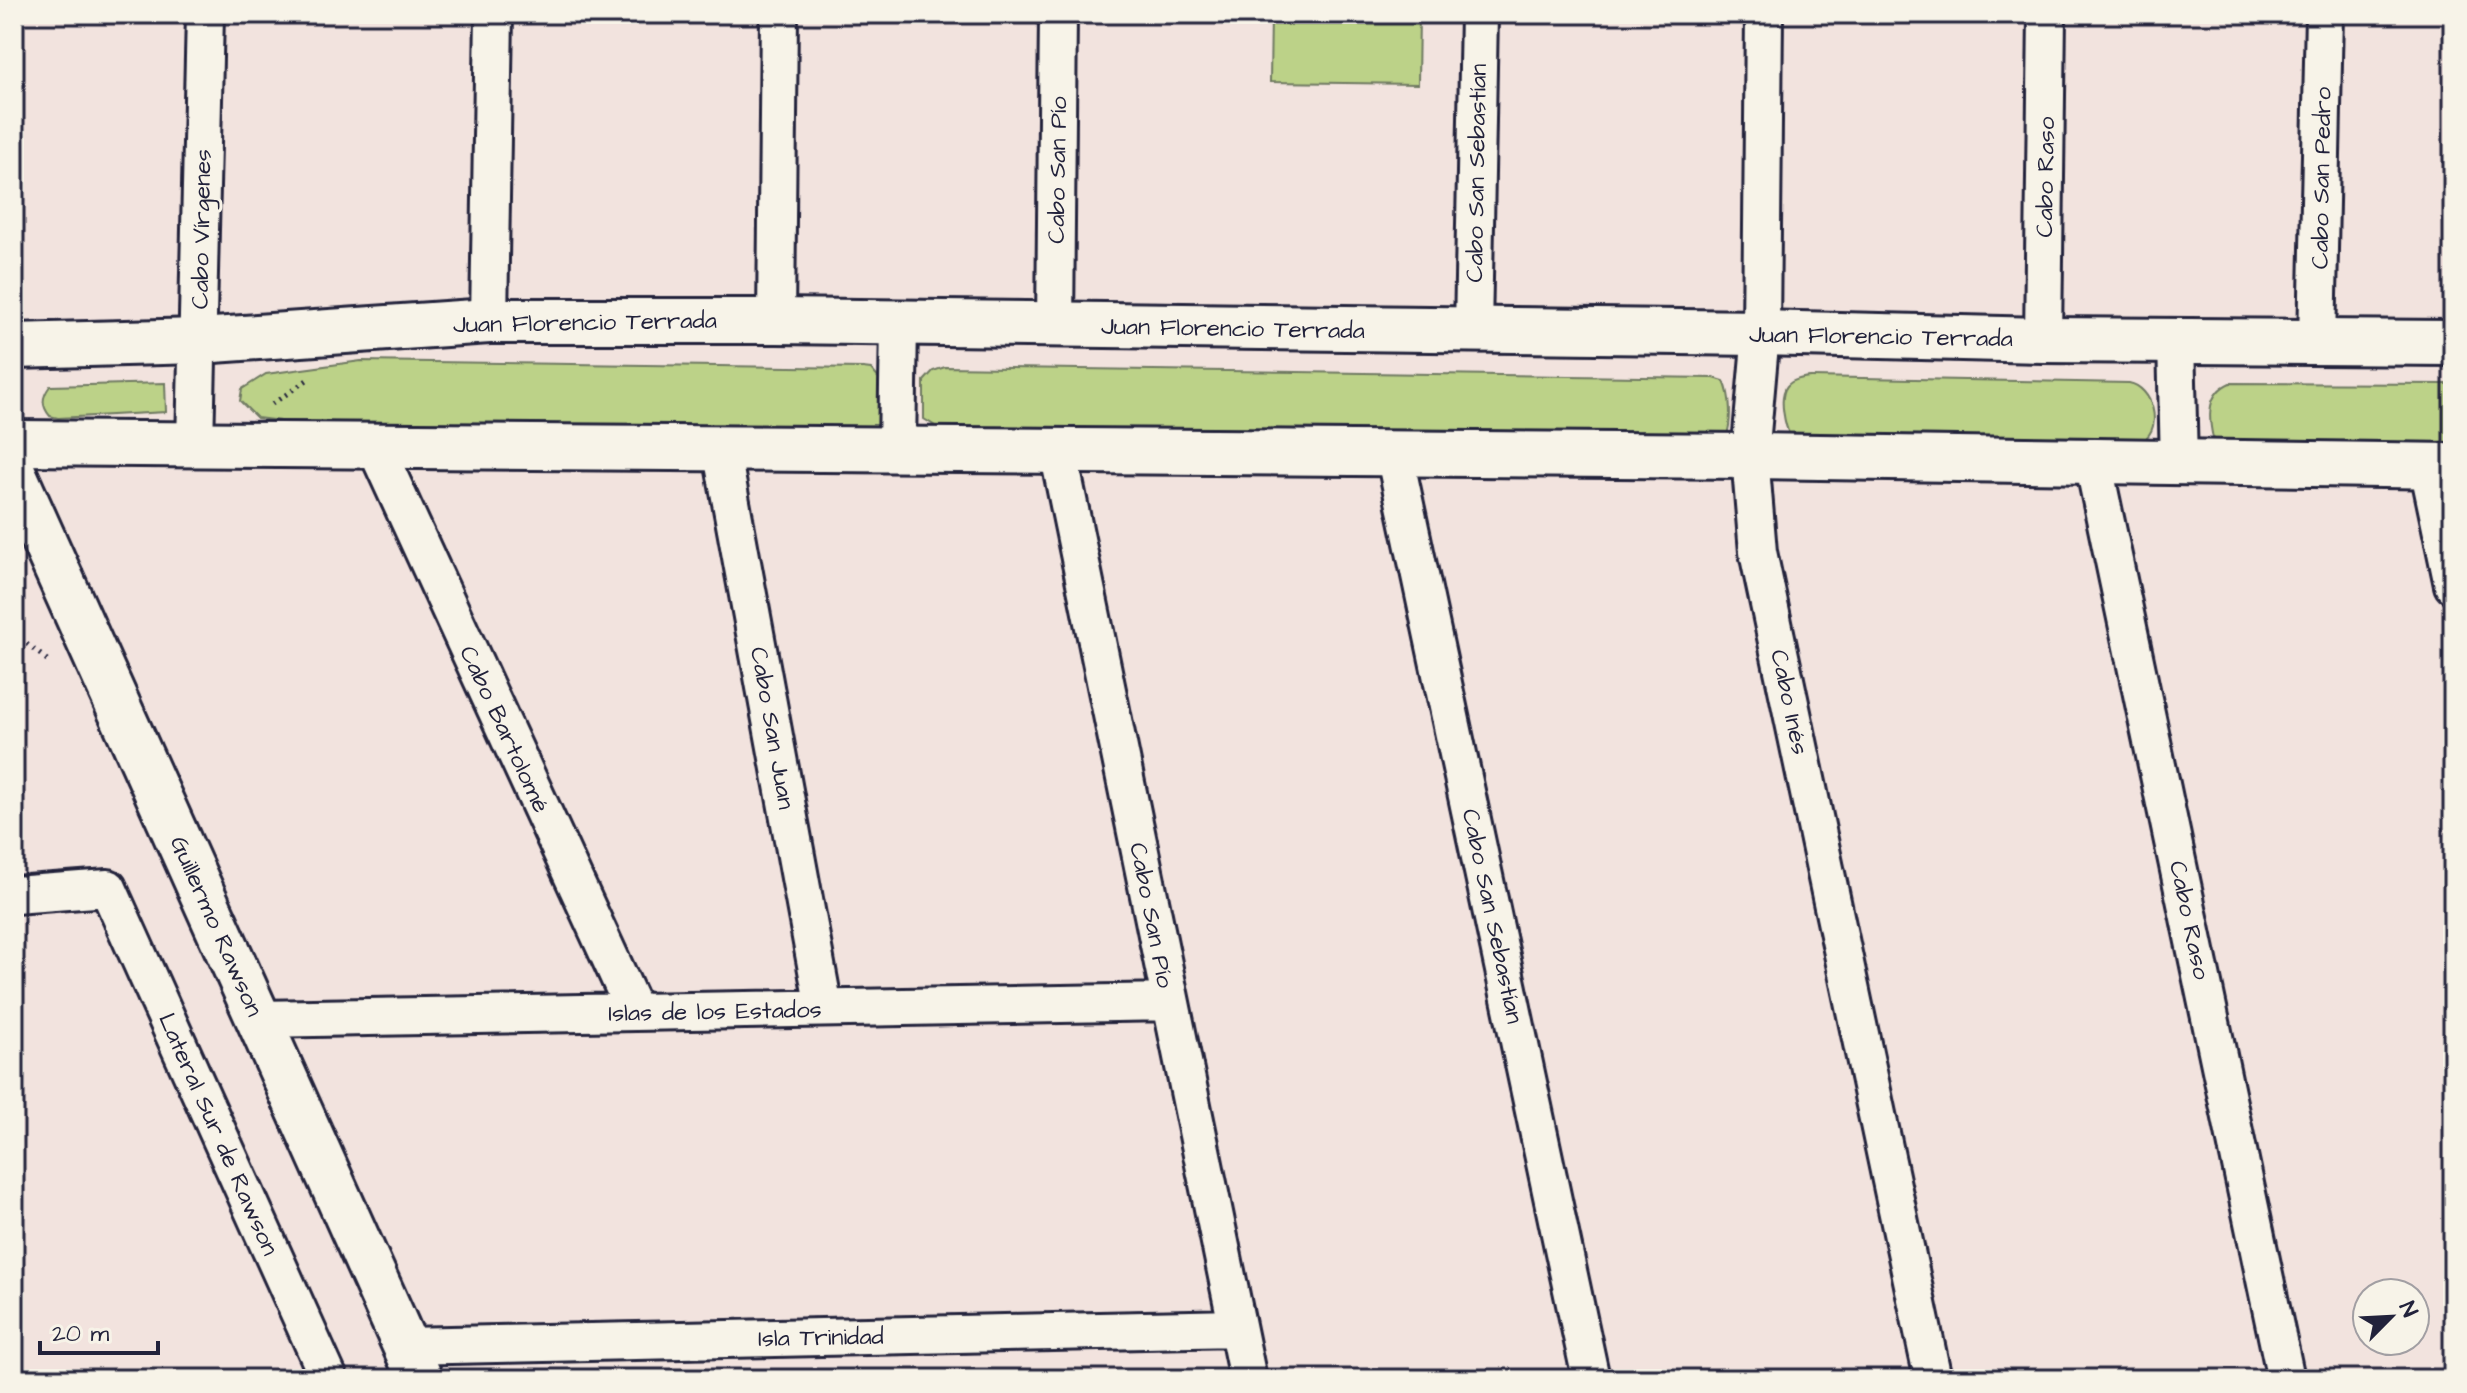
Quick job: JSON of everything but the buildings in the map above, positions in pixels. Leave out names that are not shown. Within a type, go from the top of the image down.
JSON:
[{"type":"street","name":"Cabo Vírgenes","points":[[195,445],[205,14]]},
{"type":"street","points":[[489,321],[494,14]]},
{"type":"street","points":[[776,321],[779,14]]},
{"type":"street","name":"Cabo San Pío","points":[[1055,326],[1058,14]]},
{"type":"street","name":"Cabo San Sebastían","points":[[1473,331],[1479,14]]},
{"type":"street","name":"Cabo Inés","points":[[1764,14],[1761,333],[1750,456],[1758,552],[1933,1379]]},
{"type":"street","name":"Cabo Raso","points":[[2043,340],[2047,14]]},
{"type":"street","name":"Cabo San Pedro","points":[[2317,343],[2324,14]]},
{"type":"street","name":"Juan Florencio Terrada","points":[[14,346],[199,341],[489,321],[899,322],[1761,333],[2043,340],[2453,343]]},
{"type":"street","points":[[897,450],[899,322]]},
{"type":"street","points":[[2176,341],[2179,463]]},
{"type":"street","points":[[14,443],[1750,456],[2440,466],[2453,585]]},
{"type":"street","name":"Cabo Bartolomé","points":[[375,446],[635,1012]]},
{"type":"street","name":"Cabo San Juan","points":[[721,448],[824,1008]]},
{"type":"street","name":"Cabo San Pío","points":[[1058,451],[1248,1379]]},
{"type":"street","name":"Cabo San Sebastían","points":[[1394,453],[1591,1379]]},
{"type":"street","name":"Cabo Raso","points":[[2093,461],[2286,1379]]},
{"type":"street","name":"Guillermo Rawson","points":[[14,474],[412,1362]]},
{"type":"street","name":"Lateral Sur de Rawson","points":[[14,895],[108,888],[329,1379]]},
{"type":"street","name":"Islas de los Estados","points":[[259,1019],[1170,1002]]},
{"type":"street","name":"Isla Trinidad","points":[[412,1362],[1237,1328]]},
{"type":"green space","points":[[1271,14],[1419,14],[1418,84],[1270,82]]},
{"type":"green space","points":[[361,361],[863,368],[871,369],[884,385],[882,423],[866,431],[281,421],[257,418],[240,401],[242,389],[266,374]]},
{"type":"green space","points":[[945,367],[1714,378],[1724,381],[1730,417],[1726,437],[942,430],[924,419],[924,381],[933,371]]},
{"type":"green space","points":[[1811,377],[2129,383],[2137,386],[2149,399],[2153,426],[2143,440],[1791,438],[1783,412],[1784,391],[1792,382]]},
{"type":"green space","points":[[165,383],[166,412],[58,418],[50,416],[44,405],[44,397],[50,386]]},
{"type":"green space","points":[[2230,383],[2453,384],[2453,448],[2224,444],[2213,438],[2210,414],[2213,399],[2222,387]]}]
